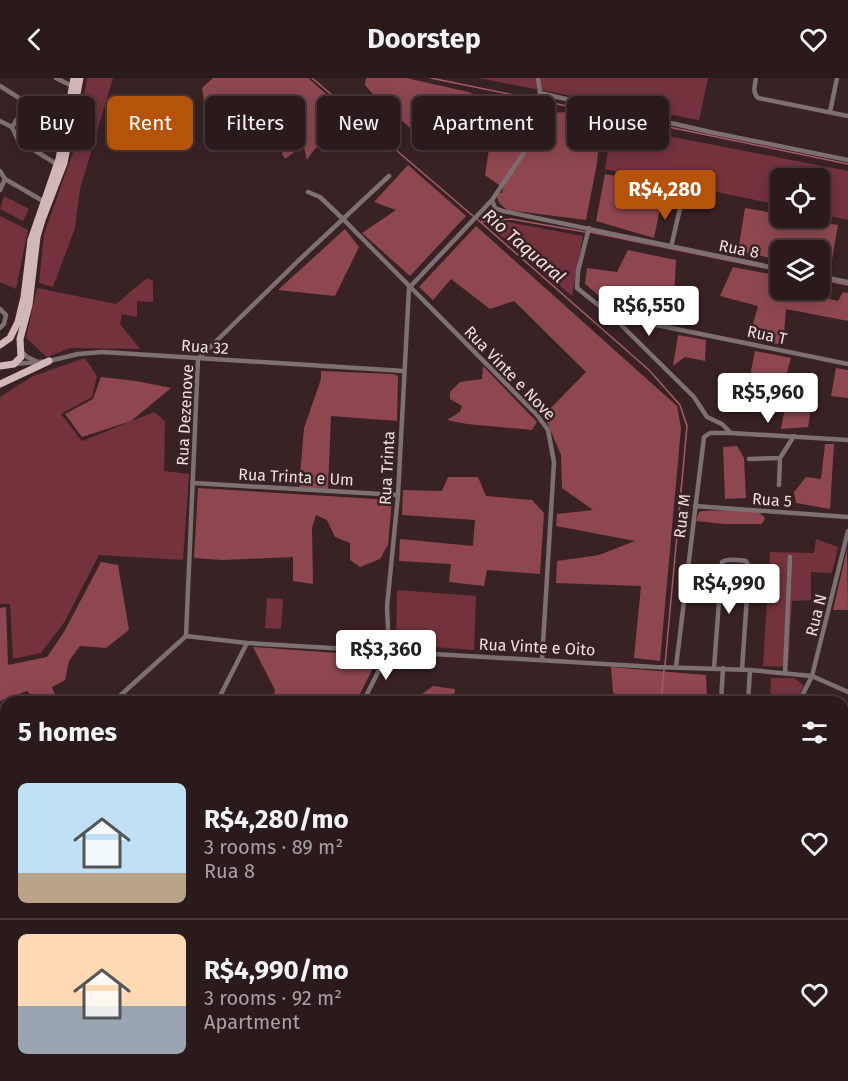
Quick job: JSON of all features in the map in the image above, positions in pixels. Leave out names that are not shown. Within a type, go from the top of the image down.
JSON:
[{"type":"main road","points":[[0,345],[7,341],[16,327],[23,305],[30,240],[58,165],[74,78]]},
{"type":"main road","points":[[4,364],[20,359],[37,237],[64,164],[75,115],[80,78]]},
{"type":"main road","points":[[7,341],[13,342],[20,348]]},
{"type":"main road","points":[[0,384],[45,361]]},
{"type":"street","points":[[57,78],[73,87]]},
{"type":"street","points":[[409,288],[492,200],[523,154],[538,106],[540,93],[538,78]]},
{"type":"street","points":[[756,78],[754,90],[758,98],[848,116]]},
{"type":"street","points":[[830,112],[837,78]]},
{"type":"street","points":[[0,86],[24,101],[23,110],[12,127]]},
{"type":"street","points":[[540,93],[710,132],[848,160]]},
{"type":"street","points":[[0,121],[12,127],[18,140],[58,165]]},
{"type":"street","points":[[0,171],[5,179],[43,201]]},
{"type":"street","name":"Rua Dezenove","points":[[186,636],[198,359],[389,176]]},
{"type":"street","points":[[0,190],[5,179]]},
{"type":"street","name":"Rua Vinte e Nove","points":[[308,192],[320,197],[343,219],[537,415],[548,430],[554,462],[542,660]]},
{"type":"street","name":"Rua 8","points":[[492,200],[495,208],[502,211],[588,231],[770,267]]},
{"type":"street","points":[[671,247],[681,200]]},
{"type":"street","points":[[588,231],[577,285],[579,290],[612,316],[694,397],[707,417],[722,424],[731,433],[848,440]]},
{"type":"street","points":[[830,278],[848,282]]},
{"type":"street","name":"Rua Trinta","points":[[389,650],[387,607],[398,495],[409,288]]},
{"type":"street","points":[[0,309],[6,315],[2,326],[16,327]]},
{"type":"street","name":"Rua T","points":[[612,316],[848,364]]},
{"type":"street","points":[[20,348],[33,360],[45,361]]},
{"type":"street","name":"Rua 32","points":[[4,364],[45,361],[78,354],[103,352],[404,371]]},
{"type":"street","name":"Rua M","points":[[676,667],[703,439],[710,433],[731,433]]},
{"type":"street","points":[[779,485],[780,458],[794,436]]},
{"type":"street","points":[[749,459],[780,458]]},
{"type":"street","name":"Rua Trinta e Um","points":[[193,483],[398,495]]},
{"type":"street","name":"Rua 5","points":[[695,506],[848,517]]},
{"type":"street","name":"Rua N","points":[[802,696],[812,676],[848,531]]},
{"type":"street","points":[[784,673],[790,557]]},
{"type":"street","points":[[714,668],[722,562],[726,560],[746,561],[749,567],[742,670]]},
{"type":"street","points":[[120,696],[186,636]]},
{"type":"street","name":"Rua Vinte e Oito","points":[[186,636],[248,643],[655,667],[750,670],[812,676],[847,690]]},
{"type":"street","points":[[220,696],[248,643]]},
{"type":"street","points":[[366,696],[389,650]]},
{"type":"street","points":[[721,696],[723,668]]},
{"type":"street","points":[[748,696],[750,670]]},
{"type":"shaded area","points":[[87,78],[113,78],[95,139],[95,96],[84,96]]},
{"type":"shaded area","points":[[213,78],[308,78],[329,96],[317,96],[317,148],[307,160],[305,150],[305,96],[205,96],[205,101],[202,88]]},
{"type":"shaded area","points":[[366,78],[406,78],[469,92],[477,96],[412,96],[412,130],[400,119],[400,96],[375,96],[365,85]]},
{"type":"shaded area","points":[[478,78],[708,78],[699,120],[669,114],[669,96],[573,96]]},
{"type":"shaded area","points":[[567,112],[567,150],[598,150],[586,220],[508,210],[500,203],[495,192],[502,193],[503,188],[485,175],[489,150],[555,150],[555,113]]},
{"type":"shaded area","points":[[669,136],[848,171],[848,220],[830,216],[830,168],[770,168],[770,203],[605,169],[608,150],[669,150]]},
{"type":"shaded area","points":[[74,150],[92,150],[80,189],[75,228],[53,287],[39,283],[44,234]]},
{"type":"shaded area","points":[[283,150],[295,150],[285,159]]},
{"type":"shaded area","points":[[408,165],[466,216],[410,276],[362,233],[396,210],[374,202]]},
{"type":"shaded area","points":[[605,174],[665,185],[654,238],[596,221]]},
{"type":"shaded area","points":[[4,196],[29,209],[23,221],[0,209]]},
{"type":"shaded area","points":[[745,208],[770,212],[770,228],[830,228],[830,224],[838,225],[830,271],[830,240],[770,240],[770,258],[738,251]]},
{"type":"shaded area","points":[[0,216],[28,230],[16,289],[0,282]]},
{"type":"shaded area","points":[[508,222],[583,236],[572,296],[488,225]]},
{"type":"shaded area","points":[[476,226],[677,406],[681,428],[660,661],[634,658],[641,586],[556,583],[557,561],[599,555],[635,541],[556,526],[557,514],[593,510],[562,488],[561,455],[544,415],[586,372],[514,301],[490,309],[451,279],[433,300],[419,287]]},
{"type":"shaded area","points":[[345,229],[359,247],[335,296],[278,290]]},
{"type":"shaded area","points":[[628,250],[676,260],[674,299],[630,293],[619,312],[585,284],[587,268],[617,272]]},
{"type":"shaded area","points":[[733,267],[770,274],[770,300],[838,301],[843,292],[848,293],[848,321],[786,309],[783,345],[749,339],[758,306],[720,296]]},
{"type":"shaded area","points":[[147,278],[153,281],[153,302],[137,301],[137,317],[122,314],[120,324],[140,349],[70,348],[47,357],[26,338],[37,288],[116,304]]},
{"type":"shaded area","points":[[678,335],[706,340],[705,361],[685,357],[673,366]]},
{"type":"shaded area","points":[[755,351],[791,358],[781,393],[748,386]]},
{"type":"shaded area","points":[[85,358],[97,376],[92,397],[61,414],[82,441],[154,412],[165,421],[164,471],[189,474],[183,560],[99,555],[65,621],[41,653],[13,659],[10,604],[0,604],[0,397],[33,376]]},
{"type":"shaded area","points":[[483,366],[537,422],[532,430],[447,420],[460,412],[462,406],[450,399],[450,392],[460,382],[482,379]]},
{"type":"shaded area","points":[[836,368],[848,370],[848,398],[831,396]]},
{"type":"shaded area","points":[[321,371],[398,376],[397,421],[331,416],[328,489],[299,488],[304,428],[321,379]]},
{"type":"shaded area","points":[[101,377],[171,388],[131,421],[82,437],[65,414],[93,399]]},
{"type":"shaded area","points":[[788,391],[813,395],[808,427],[781,429]]},
{"type":"shaded area","points":[[825,444],[834,444],[830,509],[796,503],[794,492],[806,477],[821,479]]},
{"type":"shaded area","points":[[737,446],[744,458],[746,498],[725,499],[723,447]]},
{"type":"shaded area","points":[[448,477],[478,477],[486,496],[532,500],[544,513],[540,574],[487,570],[484,586],[449,582],[451,564],[399,561],[400,539],[473,546],[475,520],[402,515],[403,490],[442,491]]},
{"type":"shaded area","points":[[198,488],[392,500],[388,545],[380,559],[360,567],[350,560],[350,543],[335,537],[327,520],[316,515],[312,528],[313,584],[293,581],[293,557],[222,560],[194,558]]},
{"type":"shaded area","points":[[728,510],[759,512],[765,518],[762,524],[696,521],[699,512]]},
{"type":"shaded area","points":[[816,539],[838,547],[832,573],[811,572],[811,600],[792,601],[788,667],[763,666],[770,552],[814,553]]},
{"type":"shaded area","points":[[847,549],[848,610],[833,610]]},
{"type":"shaded area","points":[[101,562],[118,565],[129,630],[106,648],[80,646],[69,661],[65,680],[52,687],[56,696],[32,696],[27,691],[14,696],[0,696],[0,608],[6,607],[8,665],[47,657],[64,632]]},
{"type":"shaded area","points":[[397,590],[476,596],[474,650],[396,644]]},
{"type":"shaded area","points":[[267,598],[283,599],[281,629],[265,628]]},
{"type":"shaded area","points":[[253,647],[379,656],[359,696],[274,696],[275,690]]},
{"type":"shaded area","points":[[611,667],[706,675],[707,696],[616,696],[613,692]]},
{"type":"shaded area","points":[[771,678],[794,678],[804,686],[799,696],[770,696]]},
{"type":"shaded area","points":[[433,686],[455,689],[454,696],[422,696]]},
{"type":"waterway","name":"Rio Taquaral","points":[[312,78],[473,216]]},
{"type":"waterway","points":[[431,78],[848,164]]},
{"type":"waterway","name":"Rio Taquaral","points":[[477,219],[649,370],[680,405],[687,426],[665,665]]},
{"type":"waterway","points":[[480,222],[511,219],[585,232]]},
{"type":"waterway","points":[[590,232],[770,269]]},
{"type":"waterway","points":[[830,281],[848,285]]},
{"type":"waterway","name":"Rio Taquaral","points":[[662,696],[664,670]]}]
